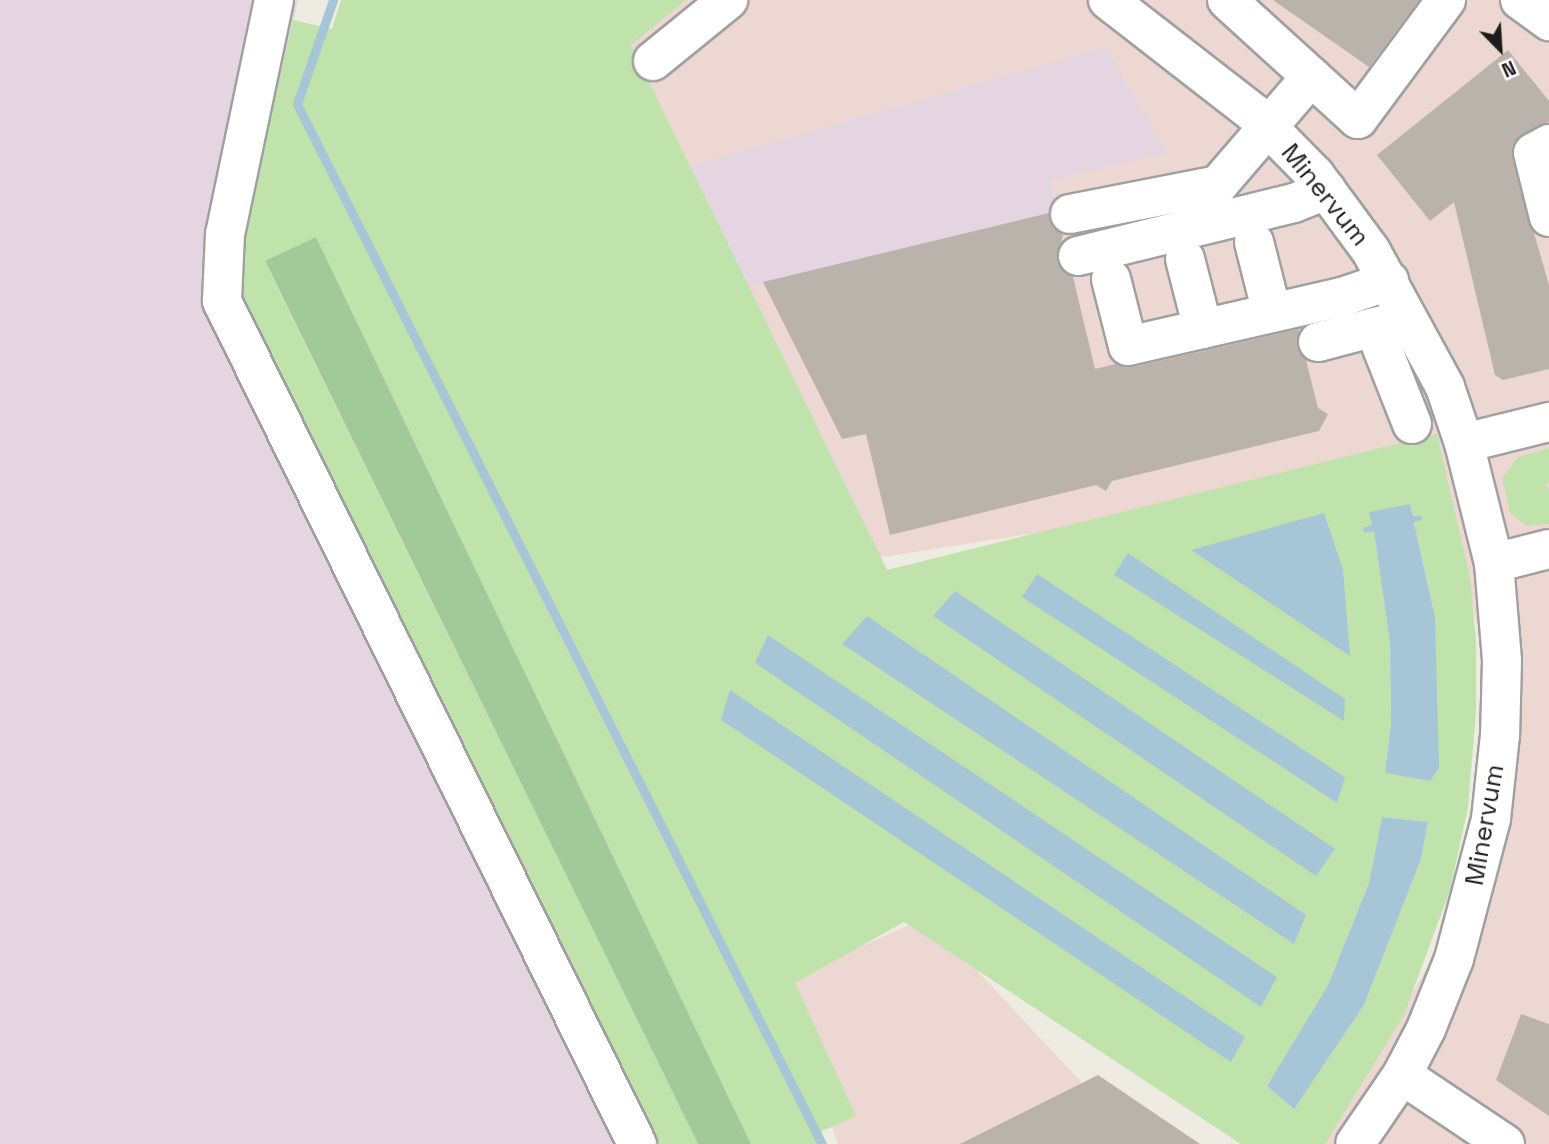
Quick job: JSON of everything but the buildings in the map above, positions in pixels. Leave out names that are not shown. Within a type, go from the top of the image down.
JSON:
[{"type":"street","points":[[274,0],[225,234],[222,301],[637,1144]]},
{"type":"street","points":[[653,61],[728,0]]},
{"type":"street","points":[[1227,0],[1358,119],[1446,0]]},
{"type":"street","points":[[1520,0],[1549,21]]},
{"type":"street","name":"Minervum","points":[[1125,5],[1270,129],[1326,190],[1389,281],[1410,316],[1445,387],[1464,443],[1494,563],[1502,661],[1500,735],[1491,819],[1454,959],[1402,1075],[1354,1144]]},
{"type":"street","points":[[1070,214],[1218,185],[1270,129],[1311,77]]},
{"type":"street","points":[[1549,144],[1533,153],[1549,217]]},
{"type":"street","points":[[1078,256],[1294,203],[1326,190]]},
{"type":"street","points":[[1254,242],[1272,313]]},
{"type":"street","points":[[1185,259],[1203,329]]},
{"type":"street","points":[[1111,279],[1128,346],[1342,298],[1389,281]]},
{"type":"street","points":[[1318,342],[1375,330],[1410,316]]},
{"type":"street","points":[[1375,330],[1412,424]]},
{"type":"street","points":[[1464,443],[1549,422]]},
{"type":"street","points":[[1494,563],[1549,549]]},
{"type":"street","points":[[1402,1075],[1505,1144]]},
{"type":"shaded area","points":[[0,0],[298,0],[238,265],[655,1144],[0,1144]]},
{"type":"shaded area","points":[[588,0],[1549,0],[1549,1144],[1323,1144],[1427,968],[1508,768],[1443,469],[870,559]]},
{"type":"shaded area","points":[[1106,47],[1166,153],[1050,181],[1057,211],[741,289],[682,168]]},
{"type":"shaded area","points":[[927,917],[1139,1144],[838,1144],[784,981]]},
{"type":"green space","points":[[341,0],[686,0],[631,45],[887,570],[1437,434],[1470,577],[1476,641],[1476,711],[1468,807],[1450,890],[1404,1015],[1325,1144],[1241,1144],[904,922],[795,983],[856,1116],[816,1134],[820,1144],[751,1144],[316,237],[265,262],[698,1144],[653,1144],[245,307],[238,265],[293,20],[332,29]],"holes":[[[1410,505],[1413,516],[1421,515],[1421,520],[1414,521],[1435,617],[1430,781],[1385,772],[1391,723],[1390,643],[1374,530],[1365,533],[1364,528],[1373,525],[1370,512]],[[1382,817],[1428,822],[1421,859],[1364,1005],[1294,1108],[1267,1086],[1328,985],[1369,883]]]},
{"type":"green space","points":[[316,237],[751,1144],[698,1144],[265,261]]},
{"type":"green space","points":[[1549,448],[1549,483],[1545,485],[1549,489],[1549,524],[1527,526],[1510,513],[1502,478],[1518,457]]},
{"type":"water","points":[[1410,504],[1413,516],[1421,515],[1422,520],[1414,522],[1435,617],[1439,768],[1430,781],[1385,773],[1391,723],[1390,643],[1374,531],[1364,533],[1363,528],[1372,525],[1369,512]]},
{"type":"water","points":[[1324,513],[1343,570],[1350,656],[1191,550]]},
{"type":"water","points":[[1128,553],[1345,699],[1344,721],[1114,575]]},
{"type":"water","points":[[1037,574],[1345,777],[1337,803],[1022,597]]},
{"type":"water","points":[[955,591],[1335,849],[1316,876],[933,616]]},
{"type":"water","points":[[867,616],[1306,915],[1294,944],[842,644]]},
{"type":"water","points":[[768,635],[1277,977],[1261,1007],[755,663]]},
{"type":"water","points":[[730,690],[1245,1037],[1231,1062],[721,720]]},
{"type":"water","points":[[1382,817],[1428,822],[1421,859],[1364,1005],[1294,1109],[1267,1086],[1328,985],[1369,883]]},
{"type":"waterway","points":[[333,0],[297,104],[822,1144]]}]
